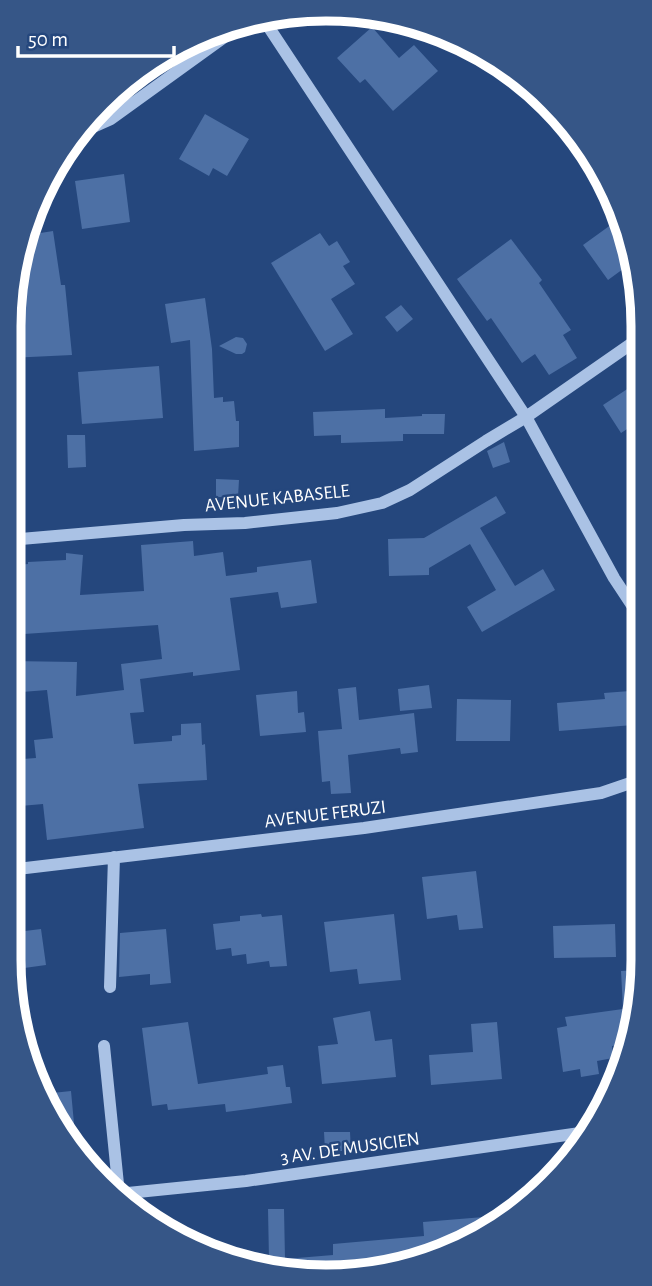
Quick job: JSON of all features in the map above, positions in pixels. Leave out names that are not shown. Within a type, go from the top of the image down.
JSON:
[{"type":"street","points":[[268,27],[526,417],[614,578],[631,603]]},
{"type":"street","points":[[97,125],[111,119],[221,40]]},
{"type":"street","name":"AVENUE KABASELE","points":[[21,539],[184,525],[245,523],[337,513],[382,503],[410,490],[526,417],[631,344]]},
{"type":"street","name":"AVENUE FERUZI","points":[[21,869],[364,828],[601,793],[631,783]]},
{"type":"street","points":[[110,987],[114,857]]},
{"type":"street","points":[[104,1046],[118,1183]]},
{"type":"street","name":"3 AV. DE MUSICIEN","points":[[130,1193],[246,1181],[577,1133]]},
{"type":"building","points":[[372,27],[399,58],[414,45],[438,71],[393,111],[365,79],[360,83],[337,58]]},
{"type":"building","points":[[205,114],[249,139],[227,176],[213,168],[209,176],[179,159]]},
{"type":"building","points":[[124,174],[130,222],[82,229],[75,181]]},
{"type":"building","points":[[613,223],[625,267],[608,280],[583,245]]},
{"type":"building","points":[[53,231],[61,285],[65,285],[72,355],[21,357],[24,286],[27,286],[27,266],[35,234]]},
{"type":"building","points":[[320,233],[329,246],[337,241],[350,262],[343,266],[355,284],[331,299],[353,334],[325,351],[271,263]]},
{"type":"building","points":[[511,239],[542,280],[539,283],[571,330],[563,335],[577,358],[549,375],[535,354],[522,363],[491,318],[487,321],[457,279]]},
{"type":"building","points":[[205,298],[212,349],[214,398],[223,397],[223,402],[234,401],[236,421],[239,421],[239,447],[194,451],[190,340],[171,343],[165,304]]},
{"type":"building","points":[[401,305],[413,319],[397,332],[385,317]]},
{"type":"building","points":[[236,337],[243,338],[247,344],[242,354],[219,346]]},
{"type":"building","points":[[159,366],[163,418],[82,424],[78,372]]},
{"type":"building","points":[[631,387],[631,426],[621,433],[603,405]]},
{"type":"building","points":[[385,409],[385,418],[445,414],[444,434],[403,434],[403,441],[341,443],[341,435],[314,436],[313,412]]},
{"type":"building","points":[[67,435],[85,435],[86,467],[68,468]]},
{"type":"building","points":[[504,442],[510,462],[493,468],[487,451]]},
{"type":"building","points":[[216,479],[239,480],[238,497],[216,497]]},
{"type":"building","points":[[496,496],[506,513],[480,528],[515,586],[543,569],[555,590],[482,632],[467,607],[496,590],[470,544],[429,568],[429,575],[389,576],[388,539],[424,538]]},
{"type":"building","points":[[193,541],[194,556],[223,552],[226,576],[257,572],[257,567],[311,560],[317,603],[281,608],[278,592],[230,598],[240,670],[193,676],[193,672],[140,679],[144,712],[130,713],[134,744],[172,741],[172,736],[181,735],[181,724],[201,723],[207,780],[138,784],[144,828],[47,840],[43,804],[21,806],[21,759],[36,758],[34,740],[53,738],[47,690],[21,692],[21,661],[77,662],[76,696],[124,690],[121,664],[162,659],[158,625],[21,634],[21,565],[66,560],[66,553],[83,555],[80,595],[144,591],[141,545]]},
{"type":"building","points":[[429,685],[432,708],[400,711],[398,689]]},
{"type":"building","points":[[356,687],[359,720],[414,713],[418,752],[401,754],[400,748],[348,755],[351,793],[331,794],[330,781],[322,782],[318,731],[342,729],[338,689]]},
{"type":"building","points":[[297,691],[298,713],[304,712],[306,732],[260,736],[256,695]]},
{"type":"building","points":[[630,691],[631,725],[559,731],[557,703],[605,699],[604,693]]},
{"type":"building","points":[[457,699],[511,700],[510,741],[456,741]]},
{"type":"building","points":[[476,871],[483,928],[459,930],[457,915],[427,919],[422,877]]},
{"type":"building","points":[[261,914],[262,917],[282,915],[287,966],[270,967],[269,961],[247,964],[246,954],[232,956],[231,948],[216,950],[213,924],[240,921],[240,916]]},
{"type":"building","points":[[394,914],[401,980],[359,984],[357,969],[330,972],[324,922]]},
{"type":"building","points":[[615,924],[616,957],[554,958],[553,926]]},
{"type":"building","points":[[41,929],[46,965],[21,968],[21,932]]},
{"type":"building","points":[[166,929],[171,983],[150,985],[150,974],[119,977],[120,933]]},
{"type":"building","points":[[630,970],[630,980],[621,1039],[619,1045],[612,1046],[613,1058],[597,1061],[599,1074],[581,1077],[580,1069],[563,1072],[557,1028],[567,1026],[565,1017],[623,1009],[621,971]]},
{"type":"building","points":[[370,1011],[375,1041],[392,1039],[396,1077],[322,1084],[318,1046],[338,1044],[333,1018]]},
{"type":"building","points":[[188,1022],[198,1084],[268,1074],[267,1067],[283,1065],[286,1087],[290,1087],[292,1103],[226,1112],[225,1104],[168,1110],[167,1104],[152,1106],[142,1028]]},
{"type":"building","points":[[497,1022],[502,1079],[431,1085],[429,1055],[473,1052],[471,1024]]},
{"type":"building","points":[[71,1091],[75,1133],[72,1129],[51,1093]]},
{"type":"building","points":[[324,1132],[350,1132],[351,1151],[325,1151]]},
{"type":"building","points":[[268,1209],[284,1209],[285,1259],[333,1255],[333,1244],[424,1236],[423,1222],[491,1216],[443,1242],[386,1259],[326,1265],[269,1259]]}]
